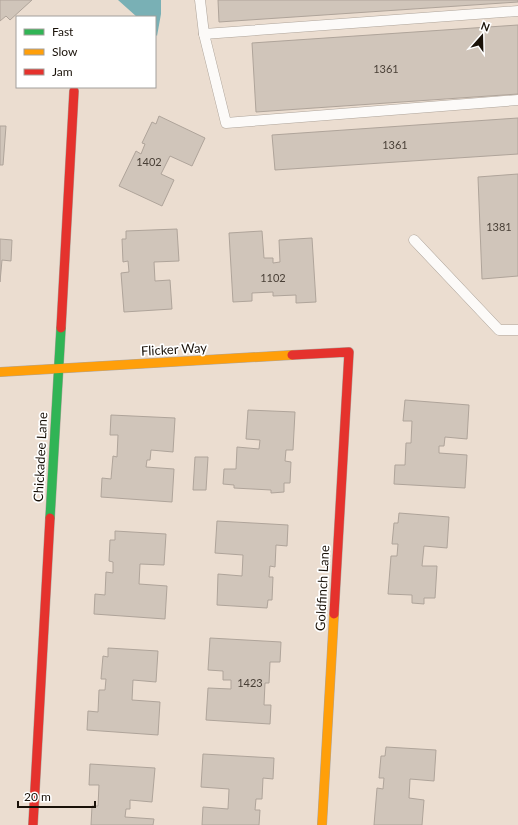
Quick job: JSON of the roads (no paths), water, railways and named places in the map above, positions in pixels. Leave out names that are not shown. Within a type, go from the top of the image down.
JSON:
[{"type":"street","name":"Chickadee Lane","points":[[33,825],[74,91]]},
{"type":"street","name":"Flicker Way","points":[[0,372],[349,352]]},
{"type":"street","name":"Goldfinch Lane","points":[[322,825],[349,352]]},
{"type":"lane","points":[[200,0],[204,34],[226,123],[518,100]]},
{"type":"lane","points":[[204,34],[518,11]]},
{"type":"lane","points":[[414,240],[499,330],[518,330]]},
{"type":"water","points":[[118,0],[161,0],[161,14],[157,36],[156,16],[136,16]]}]
